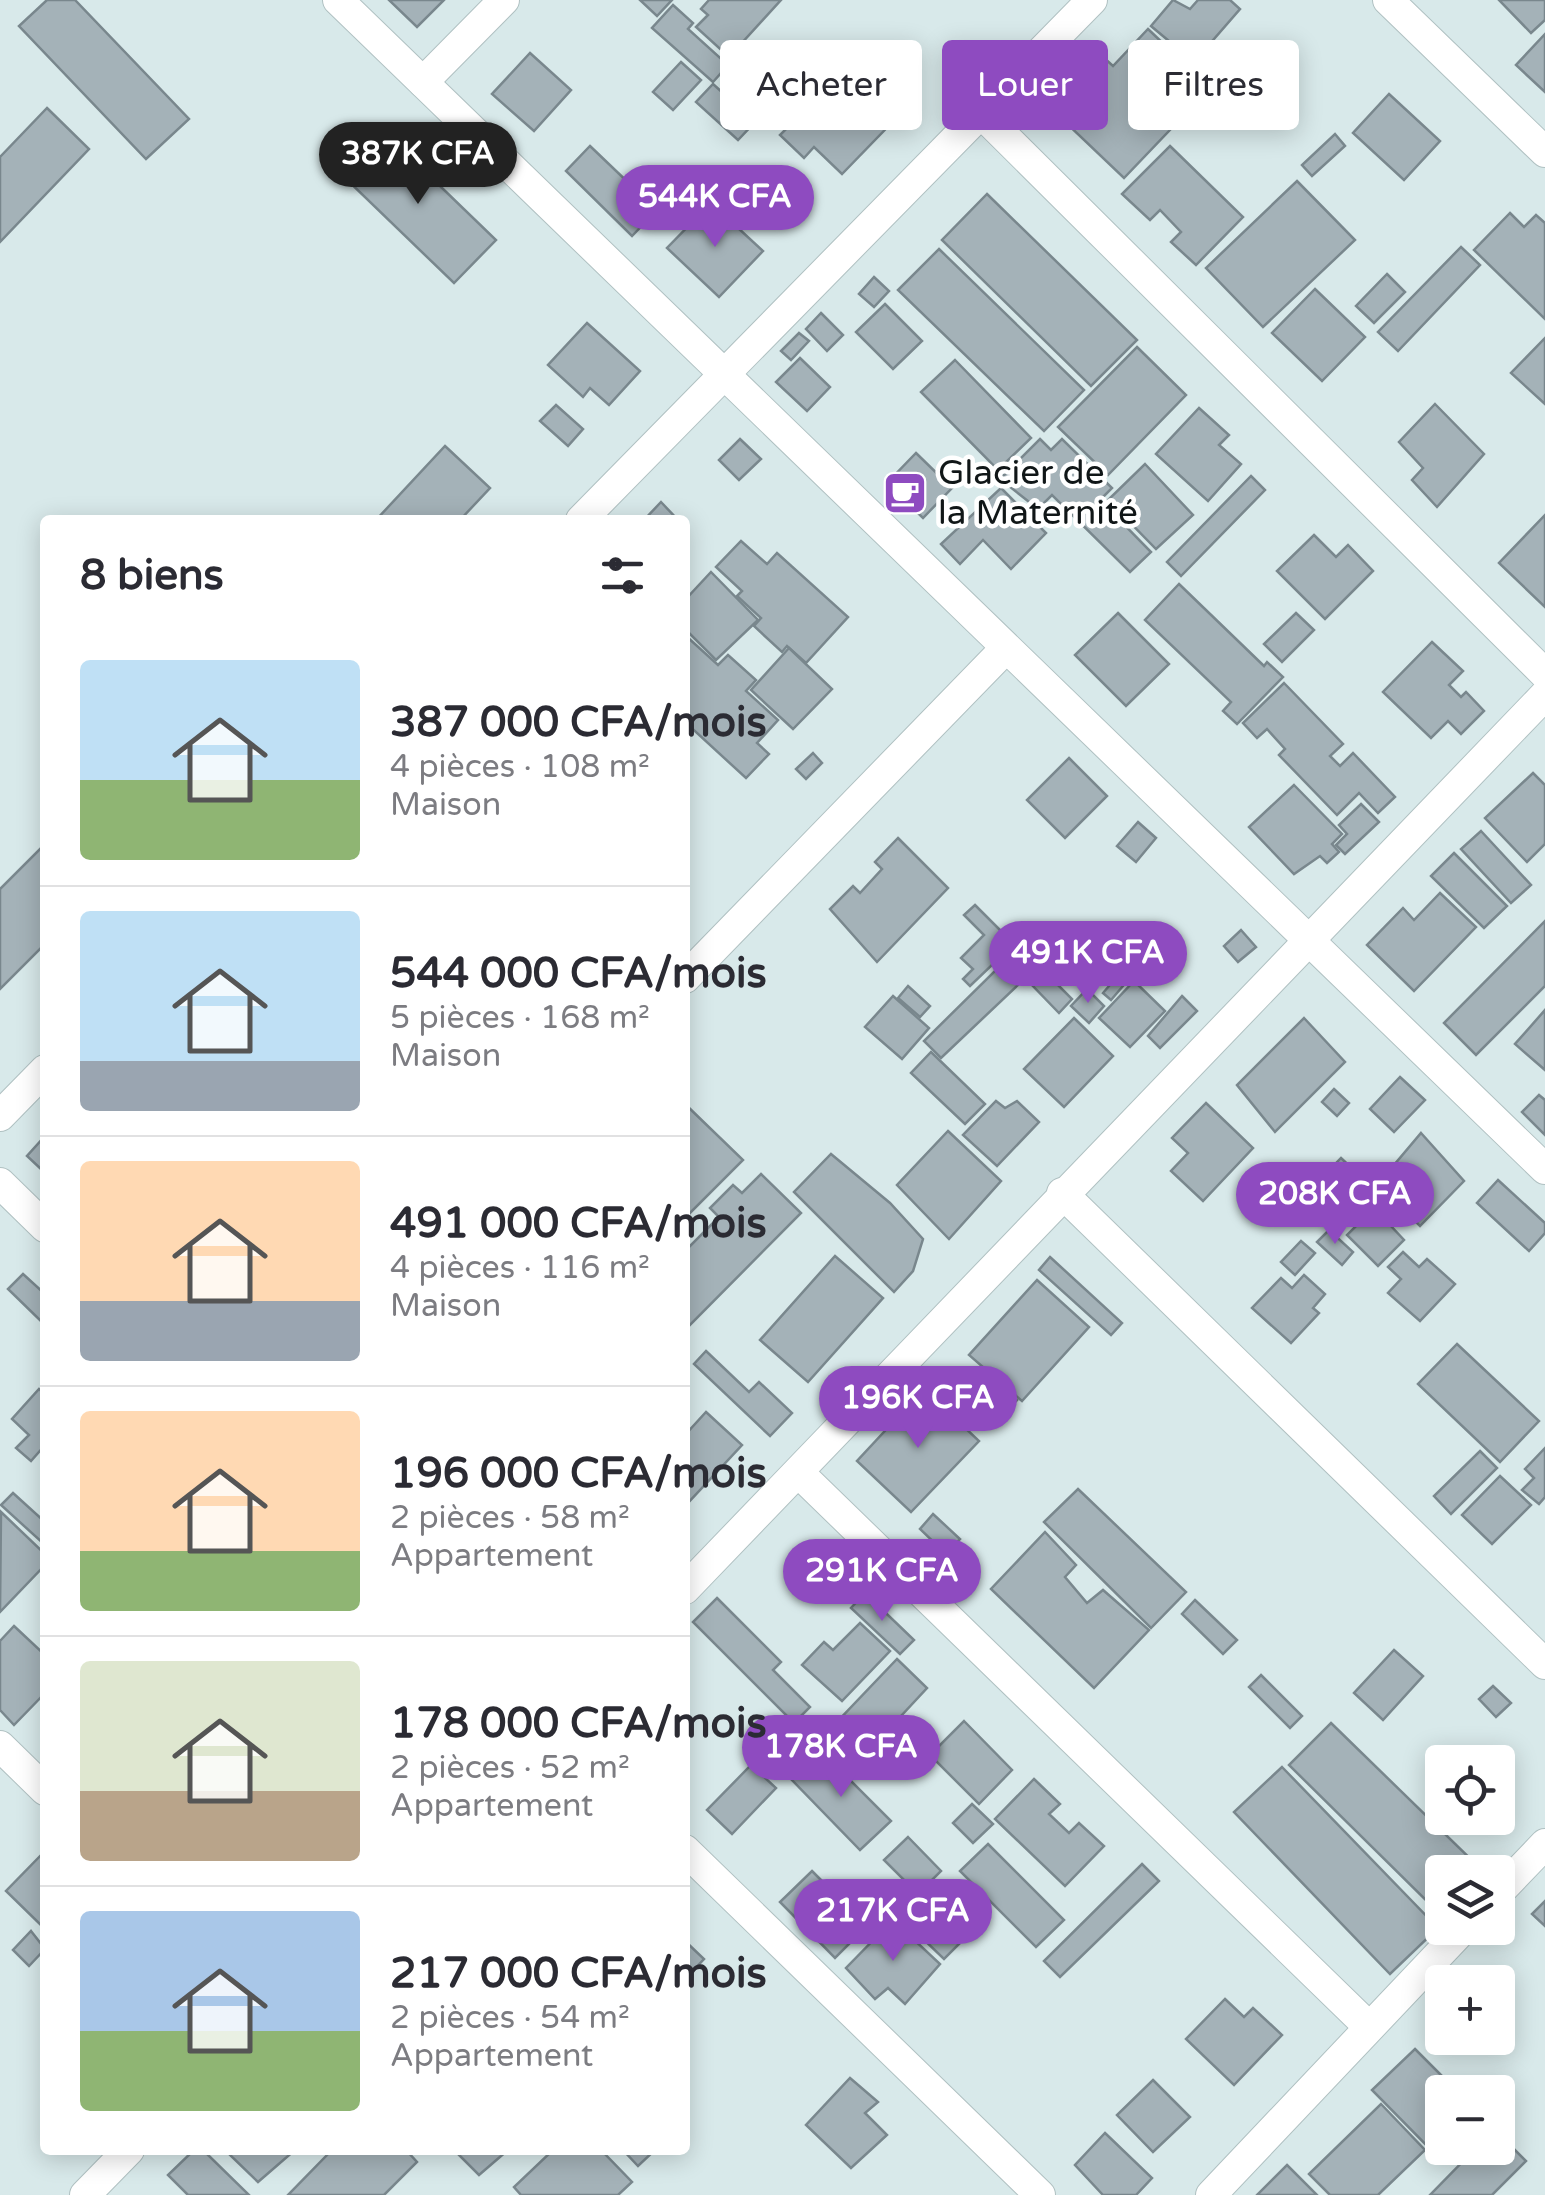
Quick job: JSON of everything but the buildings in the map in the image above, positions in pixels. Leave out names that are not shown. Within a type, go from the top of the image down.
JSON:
[{"type":"street","points":[[338,0],[1004,650],[1308,937],[1545,1170]]},
{"type":"street","points":[[423,82],[504,0]]},
{"type":"street","points":[[1053,40],[1092,0]]},
{"type":"street","points":[[1388,0],[1545,152]]},
{"type":"street","points":[[585,515],[964,130]]},
{"type":"street","points":[[998,130],[1545,674]]},
{"type":"street","points":[[690,973],[1004,650]]},
{"type":"street","points":[[690,1584],[1308,937],[1545,696]]},
{"type":"street","points":[[0,1116],[40,1075]]},
{"type":"street","points":[[0,1183],[40,1222]]},
{"type":"street","points":[[1062,1193],[1545,1664]]},
{"type":"street","points":[[799,1474],[1368,2026]]},
{"type":"street","points":[[0,1746],[40,1785]]},
{"type":"street","points":[[1515,1875],[1545,1844]]},
{"type":"street","points":[[690,1855],[1040,2195]]},
{"type":"street","points":[[1211,2195],[1447,1945]]},
{"type":"street","points":[[85,2195],[124,2155]]},
{"type":"place","name":"Glacier de la Maternité","points":[[905,493]]}]
